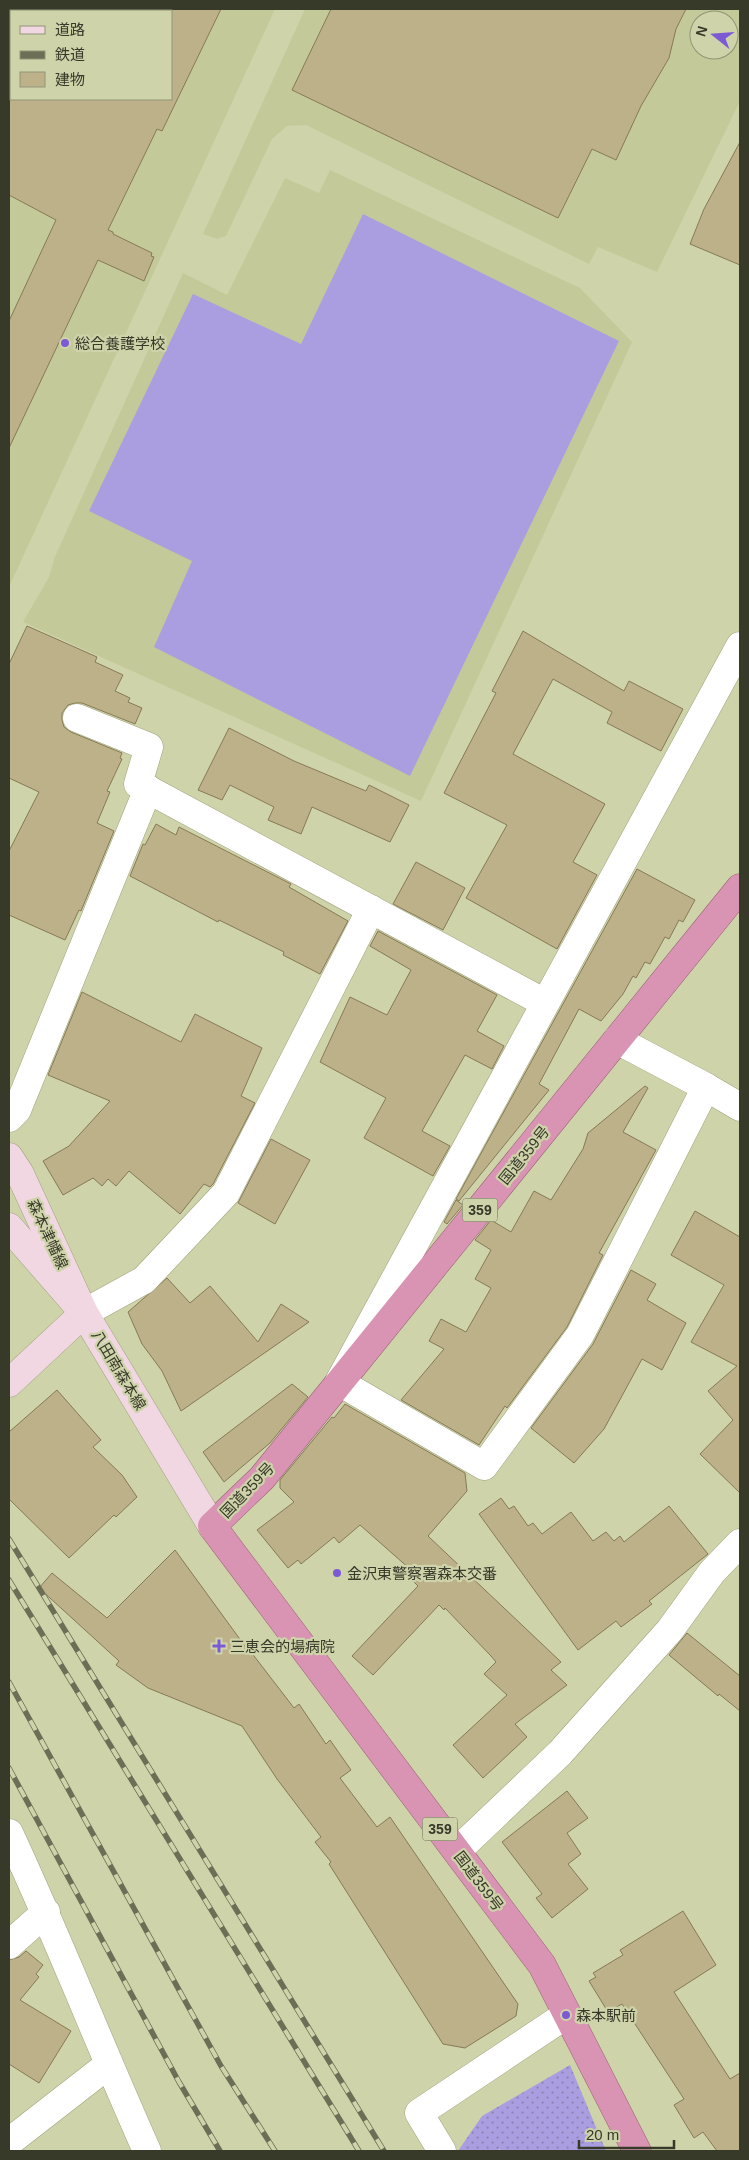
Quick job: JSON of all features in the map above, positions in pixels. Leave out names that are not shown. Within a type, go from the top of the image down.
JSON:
[{"type":"highway","name":"国道359号","points":[[637,2151],[542,1965],[212,1526],[262,1478],[740,888]]},
{"type":"main road","name":"森本津幡線","points":[[9,1157],[20,1174],[84,1313]]},
{"type":"main road","name":"八田南森本線","points":[[9,1227],[84,1313],[212,1526]]},
{"type":"main road","points":[[9,1383],[84,1313]]},
{"type":"street","points":[[706,1087],[580,1335],[484,1466],[338,1382],[740,646]]},
{"type":"street","points":[[77,718],[149,747],[138,784],[545,1003]]},
{"type":"street","points":[[9,1118],[16,1110],[148,789]]},
{"type":"street","points":[[84,1313],[144,1280],[226,1192],[371,909]]},
{"type":"street","points":[[617,1040],[740,1107]]},
{"type":"street","points":[[457,1851],[560,1753],[670,1630],[712,1572],[740,1543]]},
{"type":"street","points":[[9,1834],[46,1912],[108,2065],[147,2151]]},
{"type":"street","points":[[9,1945],[46,1912]]},
{"type":"street","points":[[442,2151],[419,2113],[566,2014]]},
{"type":"street","points":[[9,2142],[108,2065]]},
{"type":"shaded area","name":"総合養護学校","points":[[9,9],[275,9],[9,587]]},
{"type":"shaded area","points":[[305,9],[740,9],[740,101],[657,272],[598,247],[589,264],[306,125],[287,126],[272,139],[226,236],[217,239],[203,234]]},
{"type":"shaded area","points":[[330,170],[580,288],[632,342],[421,801],[23,622],[49,577],[54,559],[183,273],[227,295],[285,178],[319,193]]},
{"type":"shaded area","points":[[363,214],[619,341],[410,776],[154,647],[192,561],[89,511],[193,294],[301,344]]},
{"type":"shaded area","points":[[570,2065],[606,2151],[501,2151],[500,2149],[496,2151],[458,2151],[482,2116]]},
{"type":"building","points":[[221,9],[162,131],[157,129],[108,230],[152,253],[151,256],[154,257],[144,281],[98,260],[9,448],[9,321],[56,220],[9,195],[9,99],[172,100],[171,10]]},
{"type":"building","points":[[331,9],[686,9],[676,29],[669,58],[641,106],[616,160],[592,149],[558,218],[292,90]]},
{"type":"building","points":[[740,142],[740,265],[690,244],[704,209]]},
{"type":"building","points":[[27,626],[97,657],[95,662],[123,675],[115,691],[130,698],[128,702],[142,708],[135,724],[82,703],[68,705],[62,713],[64,727],[71,732],[122,753],[120,758],[122,759],[107,791],[110,792],[97,823],[114,831],[81,911],[79,910],[65,940],[9,915],[9,851],[39,792],[9,778],[9,664]]},
{"type":"building","points":[[523,631],[624,691],[629,681],[683,709],[661,751],[607,723],[612,712],[553,679],[513,754],[605,804],[573,862],[597,875],[557,949],[466,898],[507,825],[444,793],[496,693],[492,691]]},
{"type":"building","points":[[229,728],[294,761],[366,791],[369,785],[409,805],[390,842],[312,807],[301,834],[268,820],[274,807],[230,785],[222,800],[198,790]]},
{"type":"building","points":[[156,824],[176,835],[179,827],[291,884],[289,887],[348,921],[320,974],[283,955],[284,952],[219,920],[218,922],[130,876],[143,844],[145,845]]},
{"type":"building","points":[[416,862],[465,888],[443,930],[393,904]]},
{"type":"building","points":[[637,869],[695,900],[683,922],[679,920],[669,939],[665,937],[650,964],[645,962],[636,978],[633,976],[623,994],[601,1021],[579,1009],[539,1084],[549,1090],[459,1201],[456,1199]]},
{"type":"building","points":[[378,931],[497,995],[477,1031],[504,1046],[492,1069],[465,1055],[422,1131],[450,1146],[433,1176],[364,1138],[386,1098],[320,1062],[350,997],[387,1015],[411,970],[370,946]]},
{"type":"building","points":[[82,992],[181,1042],[195,1014],[262,1048],[241,1096],[255,1103],[213,1184],[210,1187],[204,1184],[180,1214],[129,1171],[116,1186],[108,1179],[102,1186],[93,1178],[63,1195],[43,1161],[69,1146],[110,1101],[48,1075]]},
{"type":"building","points":[[645,1086],[648,1088],[623,1132],[656,1150],[599,1253],[603,1255],[567,1327],[507,1408],[505,1406],[479,1445],[401,1400],[444,1349],[429,1341],[441,1319],[466,1332],[491,1288],[475,1279],[491,1250],[475,1240],[491,1220],[511,1232],[534,1191],[551,1200],[583,1149],[588,1133]]},
{"type":"building","points":[[271,1139],[310,1160],[275,1224],[238,1203]]},
{"type":"building","points":[[456,1200],[463,1205],[447,1224],[444,1222]]},
{"type":"building","points":[[695,1211],[740,1237],[740,1493],[700,1454],[733,1420],[708,1391],[737,1366],[691,1342],[724,1285],[671,1255]]},
{"type":"building","points":[[631,1270],[656,1284],[647,1300],[686,1323],[662,1370],[642,1359],[604,1429],[574,1463],[531,1428],[593,1344]]},
{"type":"building","points":[[167,1278],[190,1303],[210,1286],[258,1342],[281,1304],[309,1322],[181,1411],[162,1371],[142,1344],[128,1312]]},
{"type":"building","points":[[292,1384],[308,1397],[270,1443],[224,1482],[203,1452]]},
{"type":"building","points":[[57,1390],[101,1440],[93,1447],[122,1475],[137,1497],[116,1517],[114,1515],[69,1558],[9,1499],[9,1432]]},
{"type":"building","points":[[345,1404],[465,1473],[467,1491],[428,1536],[561,1662],[551,1670],[567,1685],[515,1724],[527,1737],[483,1778],[453,1745],[507,1695],[484,1674],[496,1662],[491,1656],[445,1608],[444,1610],[439,1605],[373,1675],[352,1656],[418,1586],[414,1582],[419,1577],[360,1525],[339,1543],[334,1537],[301,1564],[298,1560],[288,1568],[257,1530],[294,1502],[280,1488],[280,1480]]},
{"type":"building","points":[[501,1498],[509,1509],[514,1506],[528,1526],[533,1523],[542,1534],[571,1512],[593,1541],[606,1532],[614,1541],[620,1536],[624,1542],[669,1506],[708,1554],[649,1601],[652,1604],[621,1627],[616,1621],[578,1650],[479,1514]]},
{"type":"building","points":[[175,1550],[250,1653],[294,1708],[299,1704],[326,1744],[330,1740],[351,1770],[340,1778],[377,1827],[390,1817],[518,2004],[516,2016],[465,2048],[443,2044],[329,1864],[331,1862],[315,1842],[321,1837],[277,1779],[242,1726],[148,1688],[116,1665],[119,1661],[39,1588],[52,1573],[107,1618]]},
{"type":"building","points":[[687,1633],[740,1676],[740,1711],[719,1694],[718,1696],[669,1655]]},
{"type":"building","points":[[567,1791],[588,1818],[567,1833],[581,1854],[568,1864],[588,1889],[552,1918],[536,1898],[542,1894],[502,1842]]},
{"type":"building","points":[[683,1911],[716,1965],[674,1992],[730,2079],[740,2073],[740,2151],[717,2151],[703,2132],[694,2138],[674,2105],[684,2099],[622,2004],[608,2012],[589,1981],[596,1977],[593,1973],[623,1955],[620,1950]]},
{"type":"building","points":[[26,1951],[43,1965],[36,1974],[39,1977],[20,2000],[71,2031],[39,2083],[9,2064],[9,1960],[19,1957]]},
{"type":"railway","points":[[9,1539],[384,2151]]},
{"type":"railway","points":[[9,1580],[359,2151]]},
{"type":"railway","points":[[9,1682],[221,2066],[275,2151]]},
{"type":"railway","points":[[9,1768],[179,2082],[220,2151]]},
{"type":"place","name":"総合養護学校","points":[[65,343]]},
{"type":"place","name":"金沢東警察署森本交番","points":[[337,1573]]},
{"type":"place","name":"三恵会的場病院","points":[[219,1646]]},
{"type":"place","name":"森本駅前","points":[[566,2015]]}]
